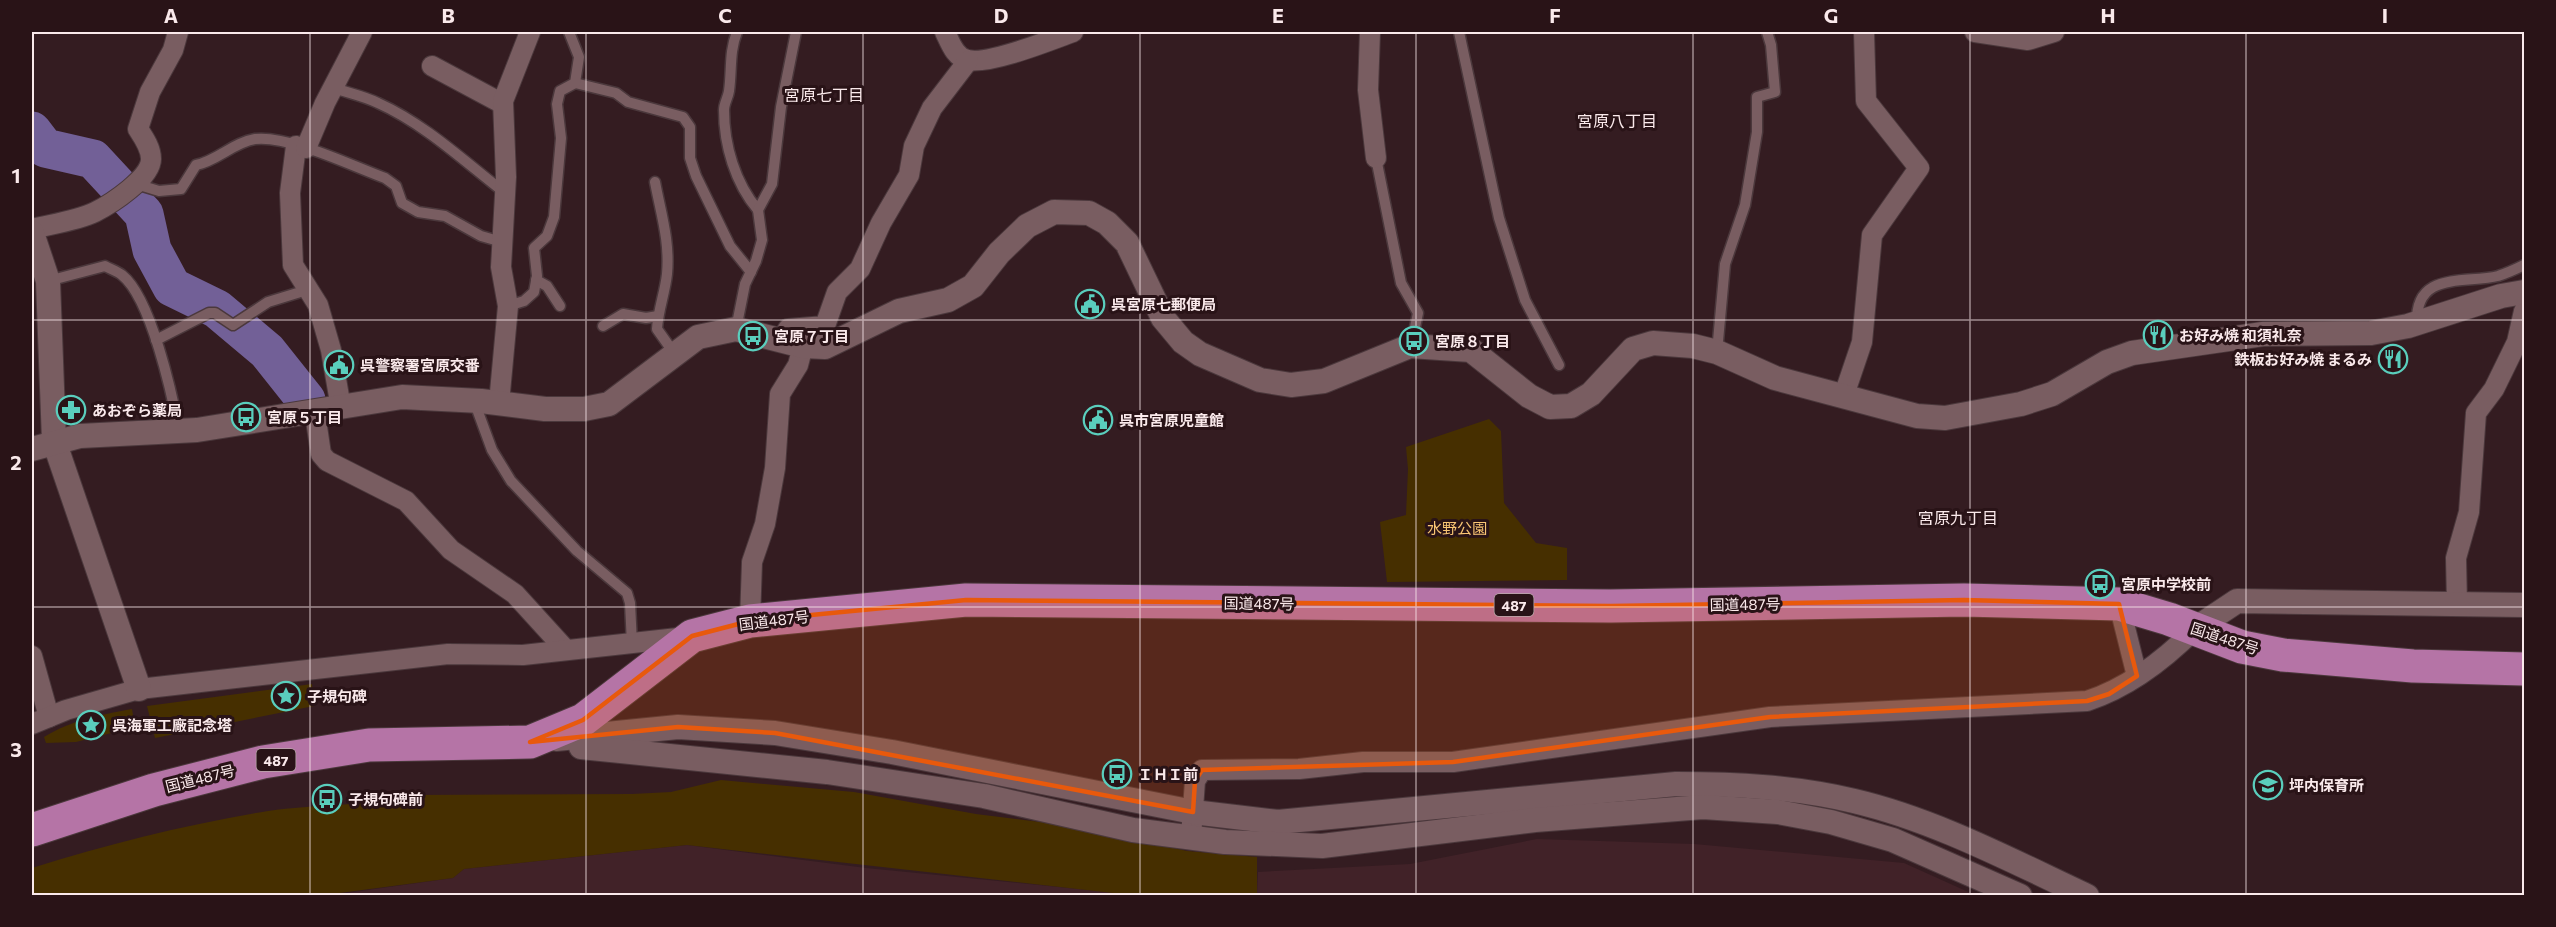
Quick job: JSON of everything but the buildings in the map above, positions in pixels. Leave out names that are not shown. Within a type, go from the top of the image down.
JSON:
[{"type":"highway","name":"国道487号","points":[[32,830],[154,790],[263,762],[369,745],[530,742],[583,720],[692,636],[750,621],[966,600],[1611,606],[1964,600],[2119,604],[2242,647],[2283,655],[2413,666],[2524,669]]},
{"type":"street","points":[[139,689],[54,441],[48,281],[32,231],[94,212],[128,190],[151,161],[149,147],[138,129],[150,92],[173,50],[178,32]]},
{"type":"street","points":[[341,408],[331,350],[320,313],[293,265],[290,193],[301,147],[310,136],[362,32]]},
{"type":"street","points":[[945,32],[956,54],[968,61],[1022,51],[1073,32]]},
{"type":"street","points":[[1370,32],[1368,90],[1376,158]]},
{"type":"street","points":[[1844,395],[1862,342],[1872,235],[1919,168],[1866,101],[1864,32]]},
{"type":"street","points":[[1975,32],[2028,40],[2054,32]]},
{"type":"street","points":[[499,403],[508,306],[501,267],[505,193],[503,104],[527,33]]},
{"type":"street","points":[[750,621],[752,562],[765,524],[775,468],[780,394],[798,365],[788,329],[825,326],[837,292],[860,269],[881,223],[909,175],[914,146],[932,108],[968,61]]},
{"type":"street","points":[[432,66],[503,104]]},
{"type":"street","points":[[32,449],[54,441],[80,436],[180,431],[315,413],[369,400],[402,398],[474,401],[555,409],[584,409],[609,404],[698,337],[736,329],[792,344],[825,346],[899,311],[948,300],[973,286],[999,253],[1027,226],[1054,212],[1089,213],[1107,223],[1126,243],[1163,318],[1183,342],[1200,354],[1260,380],[1291,386],[1324,381],[1410,346],[1471,350],[1529,396],[1550,407],[1571,406],[1591,394],[1633,349],[1653,343],[1693,346],[1717,352],[1775,378],[1917,416],[1945,418],[2021,404],[2052,394],[2107,362],[2132,353],[2263,334],[2371,333],[2417,323],[2501,296],[2524,292]]},
{"type":"street","points":[[2457,604],[2456,558],[2469,512],[2476,413],[2499,379],[2517,342],[2524,312]]},
{"type":"street","points":[[315,413],[321,454],[327,461],[406,501],[451,550],[515,594],[565,649]]},
{"type":"street","points":[[1191,837],[1195,782],[1202,770],[1299,769],[1363,762],[1453,762],[1770,717],[2087,701],[2109,694],[2136,676],[2174,650],[2195,629],[2237,601],[2524,605]]},
{"type":"street","points":[[2119,604],[2136,676]]},
{"type":"street","points":[[32,656],[40,721],[139,689],[448,654],[523,655],[692,636]]},
{"type":"street","points":[[530,742],[678,727],[775,733],[892,752],[1193,812],[1278,822],[1676,783],[1739,784],[1793,789],[1855,801],[1916,819],[2087,896]]},
{"type":"street","points":[[530,742],[827,772],[984,796],[1133,830],[1225,842],[1322,846],[1535,820],[1703,807],[1778,812],[1831,822],[1893,840],[2020,896]]},
{"type":"lane","points":[[569,32],[579,57],[575,83]]},
{"type":"lane","points":[[736,329],[740,303],[762,240],[758,210],[746,196],[736,172],[726,130],[724,107],[729,91],[731,48],[737,32]]},
{"type":"lane","points":[[758,210],[771,184],[781,107],[796,32]]},
{"type":"lane","points":[[1459,32],[1499,218],[1525,300],[1559,365]]},
{"type":"lane","points":[[1717,352],[1725,264],[1744,205],[1757,132],[1757,97],[1775,92],[1771,45],[1767,32]]},
{"type":"lane","points":[[508,306],[524,301],[534,292],[536,280],[534,248],[547,236],[554,218],[561,138],[557,104],[560,91],[575,83],[616,93],[628,102],[684,117],[690,127],[690,158],[696,176],[730,246],[751,272]]},
{"type":"lane","points":[[334,88],[378,103],[409,121],[434,137],[505,193]]},
{"type":"lane","points":[[128,190],[181,189],[196,165],[206,163],[254,139],[301,147],[385,178],[396,186],[402,203],[418,212],[445,216],[480,236],[502,242]]},
{"type":"lane","points":[[1376,158],[1401,283],[1418,313],[1410,346]]},
{"type":"lane","points":[[655,182],[667,234],[667,273],[657,329],[674,353]]},
{"type":"lane","points":[[2417,323],[2416,306],[2424,294],[2435,285],[2499,276],[2524,265]]},
{"type":"lane","points":[[48,281],[105,266],[123,275],[136,294],[156,340],[172,393],[180,431]]},
{"type":"lane","points":[[536,280],[547,286],[560,306]]},
{"type":"lane","points":[[156,340],[209,313],[215,313],[233,326],[268,302],[307,290]]},
{"type":"lane","points":[[603,326],[623,314],[646,318],[658,316]]},
{"type":"lane","points":[[474,401],[492,450],[511,481],[576,551],[627,593],[630,603],[632,644]]},
{"type":"highlighted area","points":[[966,600],[1611,606],[1964,600],[2119,604],[2137,676],[2109,694],[2087,701],[1770,717],[1453,762],[1202,770],[1195,781],[1193,812],[775,733],[678,727],[530,742],[583,720],[692,636],[750,621]]},
{"type":"shaded area","points":[[1537,839],[1694,844],[1904,863],[1975,895],[1257,896],[1258,872],[1410,864]]},
{"type":"shaded area","points":[[687,845],[866,868],[1139,895],[325,896],[453,878],[464,869]]},
{"type":"green space","name":"水野公園","points":[[1489,419],[1501,431],[1504,503],[1536,543],[1567,548],[1567,580],[1387,582],[1380,522],[1406,515],[1408,469],[1406,447]]},
{"type":"green space","points":[[312,684],[314,706],[155,738],[147,706]]},
{"type":"green space","points":[[132,709],[135,727],[76,742],[46,743],[44,737],[65,726],[97,716]]},
{"type":"green space","points":[[721,780],[854,792],[976,814],[1073,826],[1187,851],[1257,857],[1257,895],[1139,896],[687,845],[464,869],[453,878],[325,895],[32,896],[32,868],[149,835],[268,811],[373,802],[408,795],[671,792]]},
{"type":"waterway","points":[[32,131],[45,148],[93,159],[144,214],[152,250],[172,287],[217,309],[267,351],[306,400]]},
{"type":"place","name":"呉宮原七郵便局","points":[[1090,304]]},
{"type":"place","name":"お好み焼 和須礼奈","points":[[2158,335]]},
{"type":"place","name":"宮原７丁目","points":[[753,336]]},
{"type":"place","name":"宮原８丁目","points":[[1414,341]]},
{"type":"place","name":"鉄板お好み焼 まるみ","points":[[2393,359]]},
{"type":"place","name":"呉警察署宮原交番","points":[[339,365]]},
{"type":"place","name":"あおぞら薬局","points":[[71,410]]},
{"type":"place","name":"宮原５丁目","points":[[246,417]]},
{"type":"place","name":"呉市宮原児童館","points":[[1098,420]]},
{"type":"place","name":"宮原中学校前","points":[[2100,584]]},
{"type":"place","name":"子規句碑","points":[[286,696]]},
{"type":"place","name":"呉海軍工廠記念塔","points":[[91,725]]},
{"type":"place","name":"ＩＨＩ前","points":[[1117,774]]},
{"type":"place","name":"坪内保育所","points":[[2268,785]]},
{"type":"place","name":"子規句碑前","points":[[327,799]]},
{"type":"district","name":"宮原七丁目","points":[[824,94]]},
{"type":"district","name":"宮原八丁目","points":[[1617,120]]},
{"type":"district","name":"宮原九丁目","points":[[1958,517]]}]
